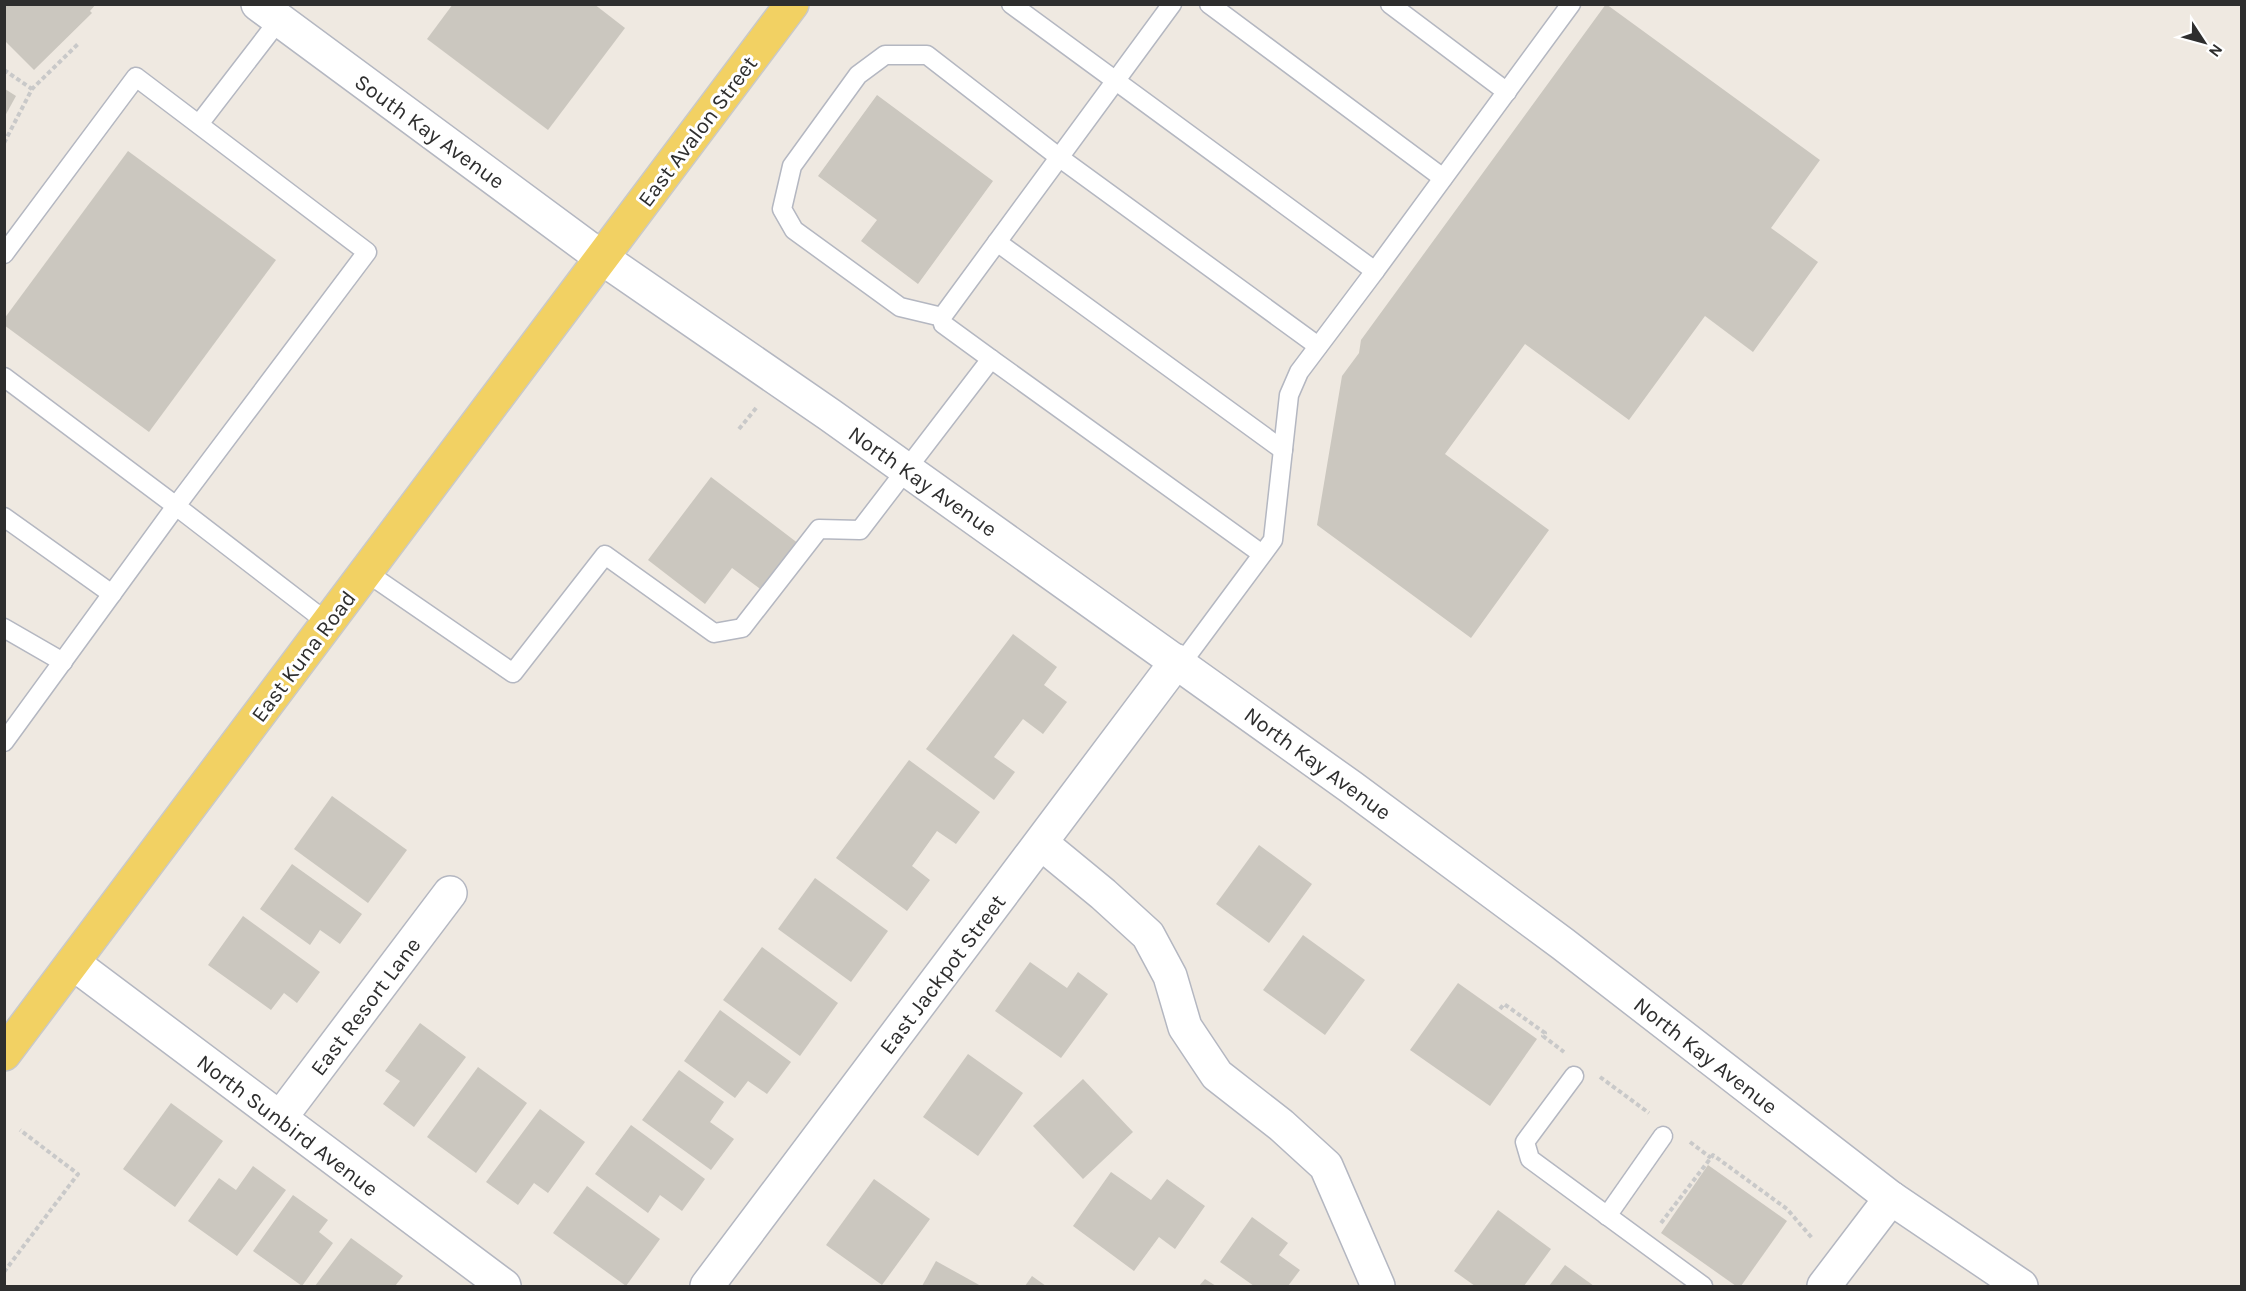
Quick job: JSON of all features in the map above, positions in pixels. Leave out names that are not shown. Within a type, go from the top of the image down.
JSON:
[{"type":"main road","name":"East Avalon Street","points":[[602,258],[792,4]]},
{"type":"main road","name":"East Kuna Road","points":[[5,1052],[602,258]]},
{"type":"street","name":"South Kay Avenue","points":[[276,10],[602,258]]},
{"type":"street","name":"North Kay Avenue","points":[[602,258],[1179,663],[1554,937],[1891,1198],[2021,1287]]},
{"type":"street","name":"East Jackpot Street","points":[[707,1287],[1179,663]]},
{"type":"street","points":[[1041,843],[1148,935],[1170,976],[1185,1027],[1217,1075],[1281,1125],[1326,1166],[1378,1287]]},
{"type":"street","name":"East Resort Lane","points":[[280,1118],[450,893]]},
{"type":"street","name":"North Sunbird Avenue","points":[[73,963],[504,1287]]},
{"type":"street","points":[[1824,1287],[1891,1198]]},
{"type":"lane","points":[[1011,4],[1375,271]]},
{"type":"lane","points":[[1209,4],[1443,178]]},
{"type":"lane","points":[[1390,4],[1507,92]]},
{"type":"lane","points":[[1179,663],[1273,540],[1289,395],[1299,372],[1571,4]]},
{"type":"lane","points":[[942,317],[1116,82],[1166,7]]},
{"type":"lane","points":[[199,124],[276,10]]},
{"type":"lane","points":[[942,317],[900,307],[794,230],[782,209],[792,166],[858,75],[885,55],[927,55],[1060,158],[1318,346]]},
{"type":"lane","points":[[4,254],[136,77],[367,252],[176,506],[4,742]]},
{"type":"lane","points":[[997,242],[1282,450]]},
{"type":"lane","points":[[942,317],[944,324],[991,359],[1262,554]]},
{"type":"lane","points":[[366,572],[513,672],[605,555],[714,633],[742,628],[819,529],[860,530],[991,359]]},
{"type":"lane","points":[[4,377],[328,622]]},
{"type":"lane","points":[[4,517],[112,594]]},
{"type":"lane","points":[[4,628],[63,662]]},
{"type":"lane","points":[[1574,1076],[1525,1142],[1530,1159],[1703,1287]]},
{"type":"lane","points":[[1607,1216],[1664,1136]]},
{"type":"path","points":[[4,143],[32,89],[78,44]]},
{"type":"path","points":[[4,70],[32,89]]},
{"type":"path","points":[[739,429],[761,402]]},
{"type":"path","points":[[1500,1009],[1504,1004],[1571,1056]]},
{"type":"path","points":[[1599,1077],[1655,1117]]},
{"type":"path","points":[[4,1272],[78,1174],[20,1130]]},
{"type":"path","points":[[1683,1137],[1711,1158]]},
{"type":"path","points":[[1655,1232],[1713,1155],[1787,1209],[1812,1238]]},
{"type":"building","points":[[4,4],[96,4],[90,11],[92,13],[34,70],[4,40]]},
{"type":"building","points":[[453,4],[594,4],[625,28],[548,130],[427,39]]},
{"type":"building","points":[[1606,4],[1820,160],[1771,228],[1818,262],[1753,352],[1705,316],[1629,420],[1525,344],[1445,454],[1549,530],[1471,638],[1317,525],[1342,376],[1359,353],[1361,340]]},
{"type":"building","points":[[5,89],[16,96],[5,116]]},
{"type":"building","points":[[877,95],[993,181],[918,284],[861,241],[877,220],[818,176]]},
{"type":"building","points":[[128,151],[276,260],[149,432],[4,325],[4,319]]},
{"type":"building","points":[[711,477],[799,544],[763,591],[732,568],[705,604],[648,560]]},
{"type":"building","points":[[1013,634],[1057,667],[1044,685],[1067,702],[1043,734],[1023,719],[994,757],[1015,772],[994,800],[926,749]]},
{"type":"building","points":[[909,760],[980,812],[956,844],[937,831],[912,866],[930,880],[907,911],[836,858]]},
{"type":"building","points":[[332,796],[407,850],[368,903],[294,849]]},
{"type":"building","points":[[1259,845],[1312,884],[1269,943],[1216,904]]},
{"type":"building","points":[[292,864],[362,914],[340,944],[320,930],[310,945],[260,909]]},
{"type":"building","points":[[815,878],[888,931],[851,982],[778,929]]},
{"type":"building","points":[[243,916],[320,972],[297,1003],[284,993],[271,1010],[208,965]]},
{"type":"building","points":[[1303,935],[1365,980],[1325,1035],[1263,990]]},
{"type":"building","points":[[762,947],[838,1003],[800,1056],[723,1000]]},
{"type":"building","points":[[1030,962],[1067,988],[1078,972],[1108,994],[1061,1058],[995,1011]]},
{"type":"building","points":[[1458,983],[1537,1039],[1490,1106],[1410,1050]]},
{"type":"building","points":[[720,1010],[791,1062],[767,1094],[748,1081],[735,1098],[684,1061]]},
{"type":"building","points":[[420,1023],[466,1057],[414,1127],[383,1104],[400,1081],[385,1071]]},
{"type":"building","points":[[968,1054],[1023,1093],[978,1156],[923,1117]]},
{"type":"building","points":[[478,1067],[527,1103],[476,1173],[427,1137]]},
{"type":"building","points":[[679,1070],[724,1102],[710,1122],[734,1139],[711,1170],[642,1120]]},
{"type":"building","points":[[1083,1079],[1133,1132],[1083,1179],[1033,1126]]},
{"type":"building","points":[[171,1103],[223,1141],[175,1207],[123,1169]]},
{"type":"building","points":[[540,1109],[585,1142],[548,1193],[534,1183],[518,1205],[486,1182]]},
{"type":"building","points":[[631,1125],[705,1179],[682,1211],[660,1195],[648,1213],[595,1174]]},
{"type":"building","points":[[1708,1165],[1787,1221],[1741,1286],[1736,1286],[1661,1233]]},
{"type":"building","points":[[253,1166],[286,1190],[237,1256],[188,1221],[219,1178],[236,1190]]},
{"type":"building","points":[[1111,1172],[1151,1200],[1167,1179],[1205,1206],[1175,1249],[1159,1237],[1134,1271],[1073,1226]]},
{"type":"building","points":[[874,1179],[930,1219],[882,1285],[826,1245]]},
{"type":"building","points":[[587,1186],[660,1239],[626,1286],[553,1233]]},
{"type":"building","points":[[293,1195],[328,1220],[319,1232],[333,1243],[302,1286],[253,1251]]},
{"type":"building","points":[[1498,1210],[1551,1249],[1524,1286],[1475,1286],[1454,1271]]},
{"type":"building","points":[[1252,1217],[1288,1243],[1279,1255],[1300,1270],[1288,1286],[1254,1286],[1220,1262]]},
{"type":"building","points":[[351,1238],[403,1276],[395,1286],[315,1286]]},
{"type":"building","points":[[936,1261],[981,1286],[922,1286]]},
{"type":"building","points":[[1565,1265],[1594,1286],[1549,1286]]},
{"type":"building","points":[[1032,1276],[1046,1286],[1025,1286]]},
{"type":"building","points":[[1205,1279],[1216,1286],[1199,1286]]}]
